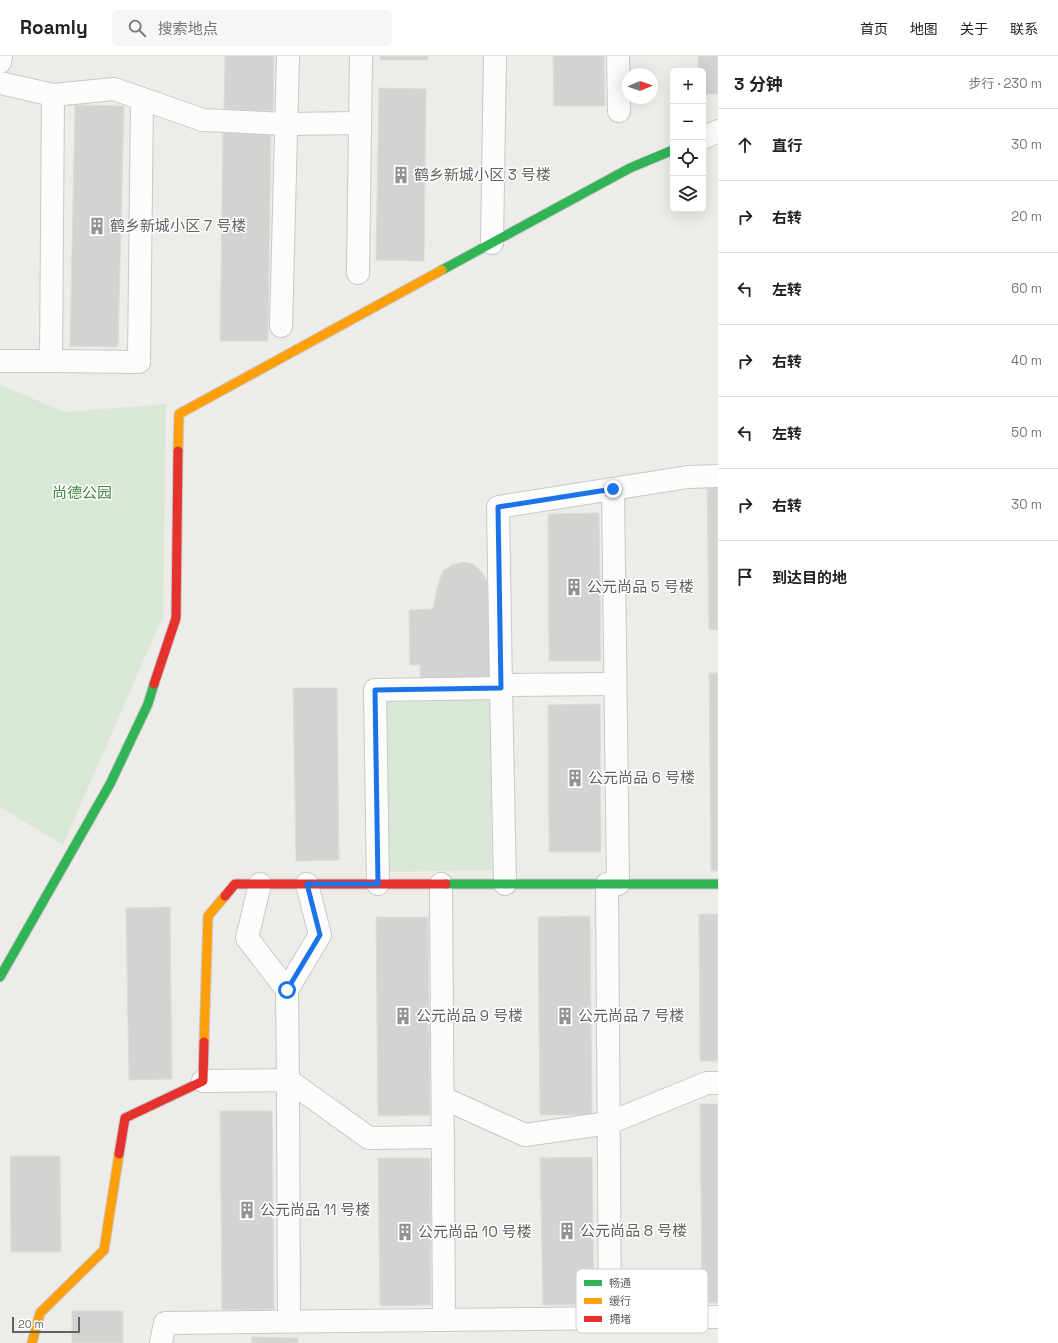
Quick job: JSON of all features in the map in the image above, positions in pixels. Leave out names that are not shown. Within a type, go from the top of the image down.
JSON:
[{"type":"street","points":[[0,62],[1,56]]},
{"type":"street","points":[[281,326],[288,56]]},
{"type":"street","points":[[358,272],[361,56]]},
{"type":"street","points":[[492,243],[495,56]]},
{"type":"street","points":[[618,56],[619,111]]},
{"type":"street","points":[[0,83],[53,95],[114,89],[203,120],[286,124],[360,123]]},
{"type":"street","points":[[51,361],[53,95]]},
{"type":"street","points":[[0,361],[139,362],[142,99]]},
{"type":"street","points":[[706,137],[718,131]]},
{"type":"street","points":[[0,977],[110,784],[148,704],[176,618],[179,414],[630,168],[670,151]]},
{"type":"street","points":[[505,884],[498,507],[688,477],[718,476]]},
{"type":"street","points":[[610,1269],[609,1123],[616,684],[613,489]]},
{"type":"street","points":[[378,884],[375,690],[616,684]]},
{"type":"street","points":[[203,1081],[208,916],[235,884],[718,884]]},
{"type":"street","points":[[260,884],[247,938],[287,990]]},
{"type":"street","points":[[289,1322],[287,990],[320,935],[307,884]]},
{"type":"street","points":[[441,884],[444,1320]]},
{"type":"street","points":[[32,1343],[40,1313],[104,1250],[125,1118],[203,1081],[288,1080],[369,1138],[443,1137]]},
{"type":"street","points":[[443,1098],[525,1135],[609,1123],[707,1083],[718,1083]]},
{"type":"street","points":[[708,1317],[718,1317]]},
{"type":"street","points":[[161,1343],[165,1323],[576,1318]]},
{"type":"green space","name":"尚德公园","points":[[0,385],[65,412],[166,404],[163,616],[63,845],[0,807]]},
{"type":"green space","points":[[490,698],[492,870],[388,872],[386,700]]},
{"type":"building","points":[[225,56],[274,56],[273,111],[224,109]]},
{"type":"building","points":[[380,56],[428,56],[428,60],[380,60]]},
{"type":"building","points":[[553,56],[604,56],[605,106],[554,106]]},
{"type":"building","points":[[698,56],[718,56],[718,94],[706,94],[706,68],[698,68]]},
{"type":"building","name":"鹤乡新城小区 3 号楼","points":[[379,88],[426,89],[424,261],[376,260]]},
{"type":"building","name":"鹤乡新城小区 7 号楼","points":[[75,105],[124,106],[118,347],[70,346]]},
{"type":"building","points":[[223,130],[271,131],[268,341],[220,341]]},
{"type":"building","points":[[707,483],[718,483],[718,630],[709,630]]},
{"type":"building","name":"公元尚品 5 号楼","points":[[599,513],[601,661],[549,661],[548,514]]},
{"type":"building","points":[[463,562],[473,564],[481,571],[487,581],[490,677],[420,678],[420,665],[410,665],[409,610],[433,609],[437,588],[443,571],[452,565]]},
{"type":"building","points":[[709,673],[718,673],[718,871],[711,871]]},
{"type":"building","points":[[293,688],[337,688],[339,860],[296,861]]},
{"type":"building","name":"公元尚品 6 号楼","points":[[600,704],[601,852],[549,852],[548,705]]},
{"type":"building","points":[[170,907],[172,1079],[129,1080],[126,908]]},
{"type":"building","points":[[699,914],[718,914],[718,1061],[700,1061]]},
{"type":"building","name":"公元尚品 7 号楼","points":[[590,916],[592,1115],[540,1115],[538,917]]},
{"type":"building","name":"公元尚品 9 号楼","points":[[376,917],[428,917],[430,1115],[378,1116]]},
{"type":"building","points":[[700,1104],[718,1104],[718,1303],[708,1303],[708,1269],[702,1269]]},
{"type":"building","name":"公元尚品 11 号楼","points":[[220,1111],[272,1111],[274,1309],[222,1310]]},
{"type":"building","points":[[10,1156],[60,1156],[61,1252],[11,1252]]},
{"type":"building","name":"公元尚品 8 号楼","points":[[592,1157],[594,1269],[576,1269],[576,1305],[543,1305],[540,1158]]},
{"type":"building","name":"公元尚品 10 号楼","points":[[378,1158],[430,1158],[431,1305],[380,1306]]},
{"type":"building","points":[[72,1311],[123,1311],[123,1343],[72,1343]]},
{"type":"building","points":[[252,1337],[298,1338],[298,1343],[251,1343]]},
{"type":"traffic: fast","points":[[442,270],[630,168],[670,151]]},
{"type":"traffic: fast","points":[[0,977],[110,784],[148,704],[154,684]]},
{"type":"traffic: fast","points":[[446,884],[718,884]]},
{"type":"traffic: slow","points":[[178,451],[179,414],[442,270]]},
{"type":"traffic: slow","points":[[204,1042],[208,916],[225,896]]},
{"type":"traffic: slow","points":[[32,1343],[40,1313],[104,1250],[119,1154]]},
{"type":"traffic: jam","points":[[154,684],[176,618],[178,451]]},
{"type":"traffic: jam","points":[[225,896],[235,884],[446,884]]},
{"type":"traffic: jam","points":[[119,1154],[125,1118],[203,1081],[204,1042]]},
{"type":"place","name":"鹤乡新城小区 3 号楼","points":[[401,175]]},
{"type":"place","name":"鹤乡新城小区 7 号楼","points":[[97,226]]},
{"type":"place","name":"公元尚品 5 号楼","points":[[574,587]]},
{"type":"place","name":"公元尚品 6 号楼","points":[[575,778]]},
{"type":"place","name":"公元尚品 9 号楼","points":[[403,1016]]},
{"type":"place","name":"公元尚品 7 号楼","points":[[565,1016]]},
{"type":"place","name":"公元尚品 11 号楼","points":[[247,1210]]},
{"type":"place","name":"公元尚品 8 号楼","points":[[567,1231]]},
{"type":"place","name":"公元尚品 10 号楼","points":[[405,1232]]},
{"type":"route","points":[[287,990],[320,935],[307,884],[378,884],[375,690],[501,688],[498,507],[613,489]]}]
